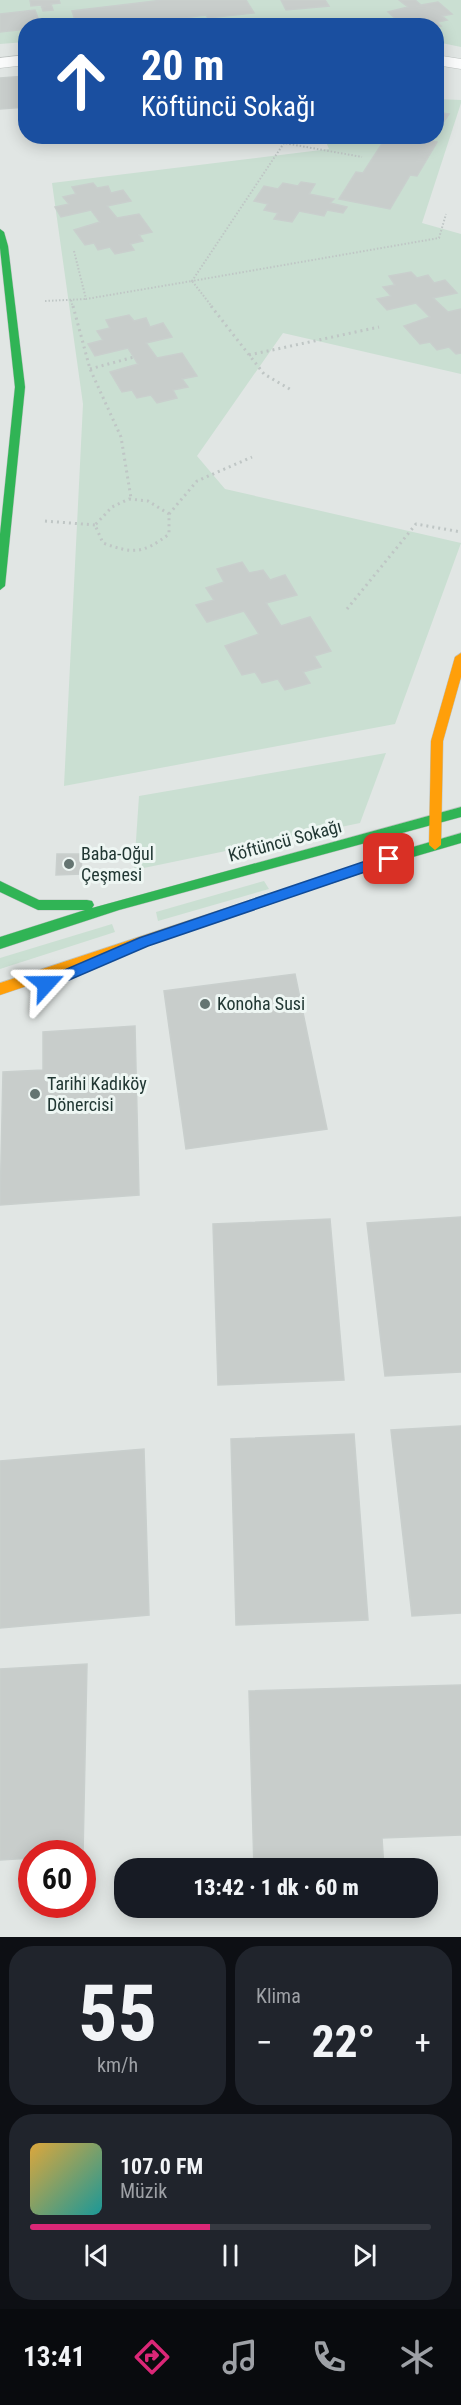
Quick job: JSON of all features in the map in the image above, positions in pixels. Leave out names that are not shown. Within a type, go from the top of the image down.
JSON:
[{"type":"main road","points":[[0,232],[4,246],[20,387],[0,586]]},
{"type":"main road","points":[[435,845],[437,741],[461,657]]},
{"type":"main road","name":"Köftüncü Sokağı","points":[[0,943],[119,905],[461,812]]},
{"type":"main road","points":[[3,995],[143,942],[461,838]]},
{"type":"main road","name":"Köftüncü Sokağı","points":[[0,886],[38,905],[119,905]]},
{"type":"street","points":[[0,63],[18,61]]},
{"type":"street","points":[[444,61],[461,64]]},
{"type":"path","points":[[192,281],[284,144]]},
{"type":"path","points":[[290,144],[362,157]]},
{"type":"path","points":[[74,251],[86,298],[439,238],[446,214]]},
{"type":"path","points":[[192,281],[264,374],[293,391]]},
{"type":"path","points":[[71,300],[90,369],[121,437],[131,498]]},
{"type":"path","points":[[249,355],[379,327]]},
{"type":"path","points":[[90,369],[134,357]]},
{"type":"path","points":[[95,525],[103,543],[126,551],[151,549],[169,534],[169,514],[197,481],[252,457]]},
{"type":"path","points":[[95,525],[109,507],[131,498],[154,502],[169,514]]},
{"type":"path","points":[[6,518],[95,525]]},
{"type":"path","points":[[347,609],[417,524],[461,532]]},
{"type":"green space","points":[[0,0],[461,0],[461,47],[444,43],[444,18],[18,18],[18,43],[0,44]]},
{"type":"green space","points":[[444,99],[461,100],[422,223],[461,234],[461,374],[283,333],[197,456],[225,489],[461,543],[395,724],[64,786],[83,404],[52,183],[329,149],[327,144],[444,144]]},
{"type":"green space","points":[[386,753],[360,823],[134,870],[139,796]]},
{"type":"green space","points":[[264,881],[269,889],[158,921],[156,912]]},
{"type":"green space","points":[[112,924],[115,932],[0,969],[0,958]]},
{"type":"building","points":[[30,0],[59,0],[60,3],[51,4],[53,10],[43,11],[41,5],[31,6]]},
{"type":"building","points":[[163,0],[246,0],[254,13],[208,18],[206,15],[183,18],[74,18],[72,11]]},
{"type":"building","points":[[281,0],[325,0],[329,6],[286,10]]},
{"type":"building","points":[[399,0],[415,0],[421,5],[438,2],[452,14],[442,16],[447,20],[444,21],[444,18],[395,18],[388,12],[408,7]]},
{"type":"building","points":[[35,10],[38,18],[18,18],[18,30],[0,32],[0,14]]},
{"type":"building","points":[[18,77],[18,108],[0,109],[0,78]]},
{"type":"building","points":[[382,144],[436,144],[417,176],[410,175],[390,209],[339,199],[356,172],[363,173]]},
{"type":"building","points":[[301,182],[315,184],[309,194],[334,199],[330,203],[347,207],[343,213],[327,210],[324,216],[299,211],[292,222],[274,219],[278,213],[264,210],[268,204],[254,201],[264,186],[278,189],[283,183],[298,186]]},
{"type":"building","points":[[93,183],[97,188],[108,186],[111,193],[123,190],[131,201],[107,206],[117,218],[139,214],[152,232],[139,235],[143,241],[130,244],[134,250],[115,254],[110,247],[98,250],[94,243],[85,245],[74,230],[100,222],[91,210],[61,217],[55,207],[69,204],[63,197],[76,194],[72,187]]},
{"type":"building","points":[[411,272],[417,278],[428,275],[434,283],[445,280],[457,293],[433,298],[448,312],[461,309],[461,353],[456,354],[449,347],[437,350],[430,342],[420,344],[404,326],[430,317],[416,303],[387,310],[377,299],[391,296],[383,287],[395,285],[389,276]]},
{"type":"building","points":[[129,315],[134,321],[146,318],[150,327],[163,323],[172,337],[146,343],[157,358],[182,353],[197,376],[182,379],[188,387],[173,390],[177,398],[157,403],[151,395],[137,398],[132,390],[122,392],[110,372],[138,364],[128,348],[95,356],[88,344],[103,340],[97,331],[110,328],[106,320]]},
{"type":"building","points":[[242,562],[249,573],[263,570],[270,580],[285,575],[297,595],[266,603],[281,626],[310,617],[331,651],[314,656],[321,667],[303,672],[310,683],[285,690],[278,679],[262,683],[255,672],[242,675],[225,646],[259,634],[244,611],[207,622],[196,605],[214,600],[206,588],[224,582],[217,569]]},
{"type":"building","name":"Baba-Oğul Çeşmesi","points":[[57,854],[82,854],[81,874],[56,875]]},
{"type":"building","points":[[295,974],[327,1129],[186,1149],[164,991]]},
{"type":"building","points":[[135,1026],[139,1195],[0,1205],[3,1072],[43,1070],[43,1032]]},
{"type":"building","points":[[461,1217],[461,1372],[385,1376],[367,1223]]},
{"type":"building","points":[[330,1219],[344,1380],[218,1385],[213,1224]]},
{"type":"building","points":[[461,1426],[461,1613],[412,1616],[391,1430]]},
{"type":"building","points":[[354,1434],[368,1620],[236,1625],[231,1439]]},
{"type":"building","points":[[144,1449],[149,1615],[0,1628],[0,1461]]},
{"type":"building","points":[[87,1664],[83,1840],[18,1840],[18,1859],[0,1860],[0,1669]]},
{"type":"building","points":[[461,1685],[461,1835],[382,1838],[383,1858],[254,1858],[249,1691]]},
{"type":"traffic: fast","points":[[0,232],[4,246],[20,387],[0,586]]},
{"type":"traffic: fast","points":[[0,943],[119,905],[461,812]]},
{"type":"traffic: fast","points":[[269,899],[461,838]]},
{"type":"traffic: fast","points":[[0,886],[38,905],[87,905]]},
{"type":"traffic: slow","points":[[435,845],[437,741],[461,657]]},
{"type":"traffic: slow","points":[[0,989],[269,899]]},
{"type":"place","name":"Baba-Oğul Çeşmesi","points":[[69,864]]},
{"type":"place","name":"Konoha Susi","points":[[205,1004]]},
{"type":"place","name":"Tarihi Kadıköy Dönercisi","points":[[35,1094]]},
{"type":"route","points":[[46,984],[143,942],[389,859]]}]
